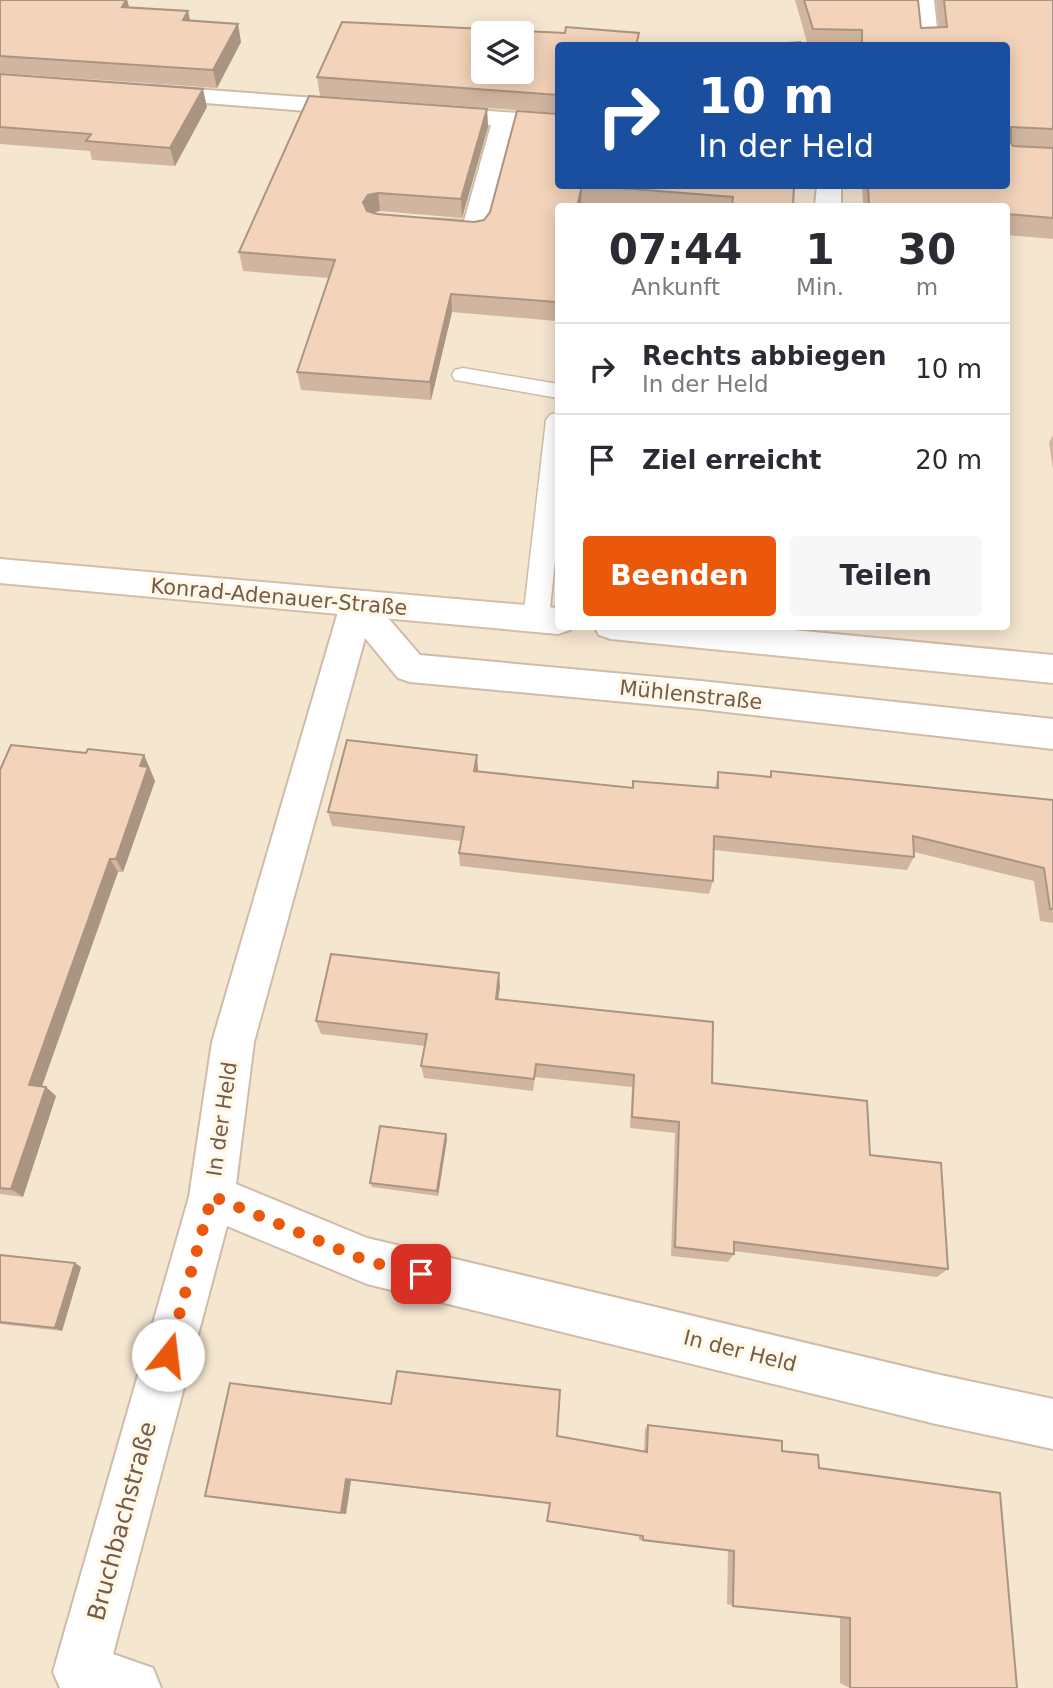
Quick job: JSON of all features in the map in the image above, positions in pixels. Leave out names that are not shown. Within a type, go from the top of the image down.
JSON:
[{"type":"street","points":[[923,0],[928,42]]},
{"type":"street","points":[[132,92],[380,110]]},
{"type":"street","points":[[408,112],[555,123]]},
{"type":"street","points":[[407,225],[475,230],[505,119]]},
{"type":"street","name":"Konrad-Adenauer-Straße","points":[[0,571],[547,620]]},
{"type":"street","name":"Mühlenstraße","points":[[357,605],[410,668],[701,695],[1053,734]]},
{"type":"street","name":"In der Held","points":[[357,605],[233,1042],[212,1196],[367,1261],[936,1399],[1053,1424]]},
{"type":"street","points":[[652,630],[1053,669]]},
{"type":"street","name":"Bruchbachstraße","points":[[133,1688],[81,1672],[212,1196]]},
{"type":"lane","points":[[463,375],[535,384],[555,390]]},
{"type":"lane","points":[[547,620],[555,475]]},
{"type":"shaded area","points":[[0,0],[1053,0],[1053,1688],[0,1688]]},
{"type":"building","points":[[0,0],[126,0],[122,7],[188,11],[183,20],[238,24],[213,70],[0,56]]},
{"type":"building","points":[[804,0],[918,0],[921,28],[947,27],[944,0],[1053,0],[1053,129],[1011,127],[1011,143],[1013,146],[1053,148],[1053,218],[1010,214],[1010,203],[869,203],[868,189],[1010,189],[1010,42],[862,42],[862,30],[813,29]]},
{"type":"building","points":[[342,22],[471,28],[471,84],[534,84],[534,31],[565,33],[566,27],[639,33],[637,42],[555,42],[555,95],[317,77]]},
{"type":"building","points":[[0,74],[203,89],[170,148],[86,141],[91,134],[0,127]]},
{"type":"building","points":[[309,96],[487,109],[461,199],[378,193],[368,195],[363,202],[367,211],[474,222],[484,220],[490,212],[517,111],[555,114],[555,189],[581,189],[578,203],[555,203],[555,302],[451,294],[430,382],[297,372],[335,260],[239,252]]},
{"type":"building","points":[[633,189],[794,189],[793,203],[732,203],[733,197]]},
{"type":"building","points":[[347,740],[477,755],[474,771],[633,788],[633,781],[718,788],[718,772],[771,777],[771,771],[1053,800],[1053,909],[1050,909],[1044,868],[913,836],[914,857],[714,836],[713,881],[459,853],[464,827],[328,812]]},
{"type":"building","points":[[11,745],[86,753],[88,749],[144,755],[140,766],[148,767],[116,859],[110,859],[29,1085],[46,1087],[11,1189],[0,1188],[0,770]]},
{"type":"building","points":[[331,954],[499,973],[496,999],[713,1022],[712,1083],[867,1101],[870,1155],[941,1163],[948,1269],[734,1242],[734,1254],[675,1247],[679,1122],[632,1117],[634,1075],[536,1064],[534,1079],[421,1066],[427,1034],[316,1021]]},
{"type":"building","points":[[380,1126],[446,1134],[437,1191],[370,1183]]},
{"type":"building","points":[[0,1255],[75,1263],[55,1328],[0,1322]]},
{"type":"building","points":[[397,1371],[560,1390],[557,1436],[647,1452],[648,1425],[782,1441],[782,1451],[818,1455],[819,1468],[1000,1493],[1017,1688],[850,1688],[850,1618],[733,1606],[734,1551],[643,1540],[643,1536],[547,1521],[550,1503],[346,1479],[341,1513],[205,1496],[230,1383],[391,1404]]},
{"type":"route","points":[[168,1355],[212,1196],[367,1261],[421,1274]]}]
